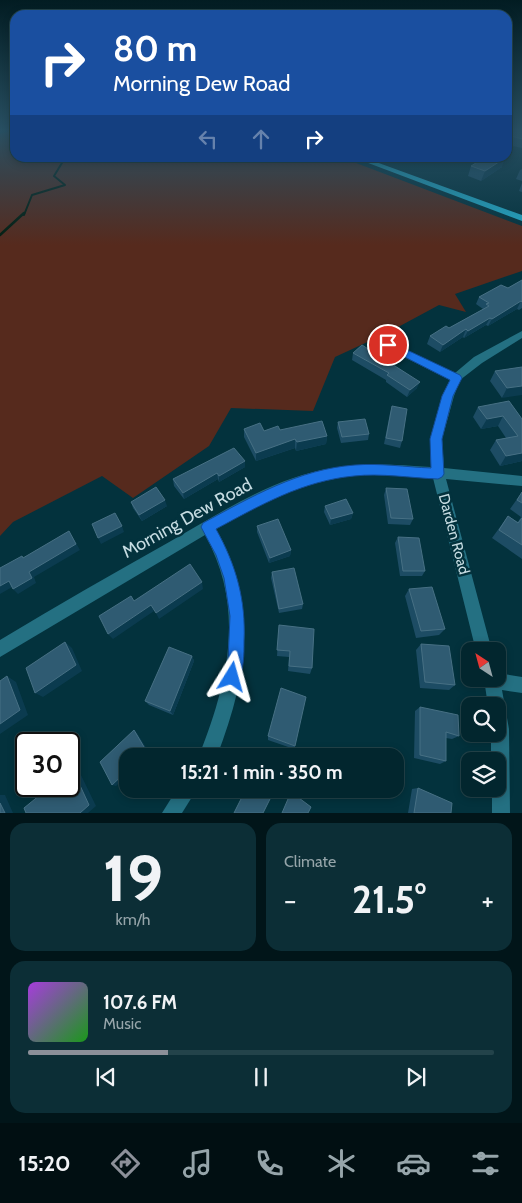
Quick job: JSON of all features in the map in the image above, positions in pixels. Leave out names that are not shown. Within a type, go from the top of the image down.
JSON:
[{"type":"main road","points":[[389,169],[522,218]]},
{"type":"main road","points":[[410,169],[522,209]]},
{"type":"street","name":"Darden Road","points":[[482,642],[438,474],[436,439],[448,396],[456,378],[478,360],[522,334]]},
{"type":"street","points":[[388,345],[456,378]]},
{"type":"street","name":"Morning Dew Road","points":[[0,649],[101,587],[207,527],[292,484],[319,476],[355,470],[522,481]]},
{"type":"street","points":[[207,527],[222,552],[231,578],[238,616],[236,661],[226,707],[211,748]]},
{"type":"street","points":[[506,682],[522,685]]},
{"type":"street","points":[[500,742],[501,813]]},
{"type":"street","points":[[171,813],[182,798]]},
{"type":"shaded area","points":[[0,169],[372,169],[522,226],[522,271],[455,294],[466,312],[439,305],[387,333],[335,357],[313,411],[231,408],[209,446],[133,498],[102,476],[13,522],[0,536]]},
{"type":"building","points":[[522,280],[522,302],[468,331],[466,329],[443,345],[430,336],[446,326],[449,328],[489,306],[486,304],[489,303],[479,297],[501,285],[508,288]]},
{"type":"building","points":[[362,345],[420,382],[410,390],[387,375],[389,373],[353,353]]},
{"type":"building","points":[[522,367],[522,386],[507,388],[495,371]]},
{"type":"building","points":[[509,401],[522,419],[522,453],[506,456],[496,440],[518,436],[503,416],[487,419],[478,407]]},
{"type":"building","points":[[392,406],[407,409],[402,441],[386,438]]},
{"type":"building","points":[[365,419],[369,434],[342,437],[338,422]]},
{"type":"building","points":[[322,421],[327,436],[297,442],[295,439],[256,453],[244,429],[260,423],[264,431],[278,426],[280,430]]},
{"type":"building","points":[[234,448],[245,461],[219,476],[217,473],[183,493],[173,479]]},
{"type":"building","points":[[156,487],[165,500],[139,515],[131,502]]},
{"type":"building","points":[[386,488],[407,489],[413,519],[391,518]]},
{"type":"building","points":[[522,492],[522,503],[517,500]]},
{"type":"building","points":[[346,499],[353,513],[331,519],[325,506]]},
{"type":"building","points":[[115,513],[122,526],[98,538],[92,524]]},
{"type":"building","points":[[508,516],[518,523],[522,518],[522,545],[499,530]]},
{"type":"building","points":[[278,519],[291,550],[270,558],[257,526]]},
{"type":"building","points":[[69,531],[76,544],[29,572],[32,578],[13,589],[9,581],[0,586],[0,568],[22,556],[23,558]]},
{"type":"building","points":[[398,537],[419,538],[425,571],[403,571]]},
{"type":"building","points":[[190,564],[202,582],[156,613],[151,605],[108,634],[99,616],[131,596],[134,601]]},
{"type":"building","points":[[294,568],[303,604],[279,609],[272,572]]},
{"type":"building","points":[[432,587],[445,629],[421,631],[409,589]]},
{"type":"building","points":[[279,625],[314,629],[312,668],[289,666],[290,651],[277,650]]},
{"type":"building","points":[[65,642],[76,665],[35,693],[26,668]]},
{"type":"building","points":[[421,644],[449,646],[455,685],[425,682]]},
{"type":"building","points":[[169,647],[192,656],[170,711],[145,701]]},
{"type":"building","points":[[7,676],[20,710],[0,724],[0,681]]},
{"type":"building","points":[[281,688],[306,697],[295,746],[268,736]]},
{"type":"building","points":[[420,707],[458,715],[459,736],[446,732],[446,761],[420,755]]},
{"type":"building","points":[[134,730],[145,748],[119,748],[119,778],[112,785],[100,762]]},
{"type":"building","points":[[80,785],[89,805],[80,813],[26,813],[24,808],[38,797],[80,797]]},
{"type":"building","points":[[418,788],[452,803],[451,813],[414,813]]},
{"type":"building","points":[[242,798],[270,798],[263,813],[234,813]]},
{"type":"building","points":[[288,798],[299,798],[311,807],[308,813],[282,813]]},
{"type":"building","points":[[0,803],[5,813],[0,813]]},
{"type":"waterway","points":[[24,215],[32,195],[65,185],[54,176],[58,169]]},
{"type":"waterway","points":[[0,235],[24,213]]},
{"type":"route","points":[[232,677],[236,661],[238,616],[231,578],[222,552],[207,527],[263,497],[292,484],[319,476],[355,470],[438,474],[436,439],[448,396],[456,378],[388,345]]}]
